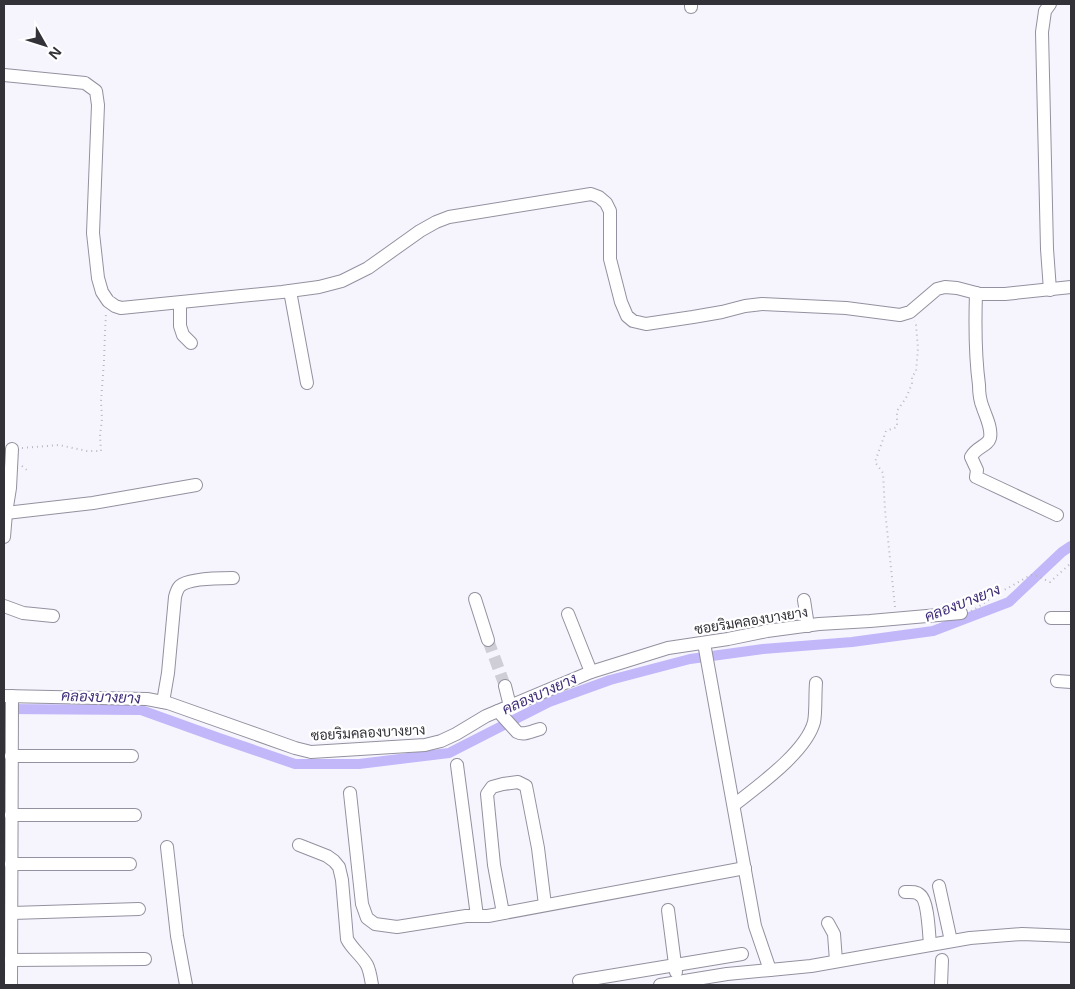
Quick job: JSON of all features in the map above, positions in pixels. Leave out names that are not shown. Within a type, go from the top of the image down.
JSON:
[{"type":"street","points":[[1050,4],[1046,11],[1042,32],[1047,249],[1050,290]]},
{"type":"street","points":[[4,74],[85,83],[96,91],[98,105],[92,233],[98,278],[102,292],[115,306],[128,308],[319,287],[342,281],[368,268],[420,231],[449,217],[591,194],[599,197],[606,203],[610,212],[610,259],[620,302],[627,316],[633,321],[646,324],[762,304],[846,308],[900,316],[910,312],[937,289],[945,287],[976,293],[1005,294],[1071,287]]},
{"type":"street","points":[[290,291],[307,383]]},
{"type":"street","points":[[976,293],[977,365],[982,406],[989,424],[990,438],[986,444],[974,451],[971,456],[976,470],[976,478],[1057,515]]},
{"type":"street","points":[[180,303],[182,335],[191,343]]},
{"type":"street","points":[[4,537],[10,488],[12,449]]},
{"type":"street","points":[[5,518],[196,485]]},
{"type":"street","points":[[163,702],[168,673],[175,597],[178,587],[185,583],[214,578],[233,578]]},
{"type":"street","points":[[475,598],[488,640]]},
{"type":"street","points":[[804,600],[808,626]]},
{"type":"street","points":[[4,606],[23,613],[52,616]]},
{"type":"street","name":"ซอยริมคลองบางยาง","points":[[9,700],[147,699],[163,702],[295,748],[312,752],[425,745],[441,741],[486,716],[504,712],[591,672],[668,648],[704,646],[767,631],[808,626],[961,613]]},
{"type":"street","points":[[568,614],[591,672]]},
{"type":"street","points":[[1051,618],[1071,618]]},
{"type":"street","points":[[704,646],[755,926],[770,970]]},
{"type":"street","points":[[1057,681],[1071,682]]},
{"type":"street","points":[[734,805],[788,760],[805,739],[814,722],[816,684]]},
{"type":"street","points":[[505,686],[504,712],[517,732],[523,734],[540,729]]},
{"type":"street","points":[[9,700],[11,721],[11,985]]},
{"type":"street","points":[[11,756],[132,756]]},
{"type":"street","points":[[457,765],[483,916]]},
{"type":"street","points":[[503,913],[494,865],[488,794],[492,787],[502,784],[518,782],[526,786],[538,848],[545,905]]},
{"type":"street","points":[[350,793],[362,904],[367,918],[375,924],[397,927],[466,916],[503,913],[745,868]]},
{"type":"street","points":[[11,816],[135,815]]},
{"type":"street","points":[[299,845],[327,856],[339,868],[342,880],[347,939],[352,948],[368,966],[372,985]]},
{"type":"street","points":[[167,847],[177,936],[186,985]]},
{"type":"street","points":[[11,864],[130,864]]},
{"type":"street","points":[[939,886],[951,941]]},
{"type":"street","points":[[905,892],[915,892],[923,898],[930,945]]},
{"type":"street","points":[[12,913],[139,909]]},
{"type":"street","points":[[668,910],[678,982]]},
{"type":"street","points":[[828,923],[834,934],[836,961]]},
{"type":"street","points":[[660,985],[727,974],[811,966],[970,938],[1022,934],[1071,936]]},
{"type":"street","points":[[579,981],[742,954]]},
{"type":"street","points":[[12,960],[145,959]]},
{"type":"street","points":[[941,985],[942,960]]},
{"type":"path","points":[[12,449],[59,446],[87,451],[101,451],[101,401],[108,300]]},
{"type":"path","points":[[896,619],[883,473],[875,462],[886,431],[897,427],[897,410],[906,398],[912,384],[912,376],[916,372],[918,348],[916,325],[910,312]]},
{"type":"path","points":[[961,613],[975,610],[999,593],[1031,575],[1050,582],[1071,563]]},
{"type":"waterway","name":"คลองบางยาง","points":[[4,709],[141,710],[295,764],[359,764],[449,753],[549,702],[610,680],[690,659],[763,649],[852,642],[933,631],[1009,602],[1062,552],[1071,546]]},
{"type":"tunnel","points":[[488,640],[505,686]]}]
